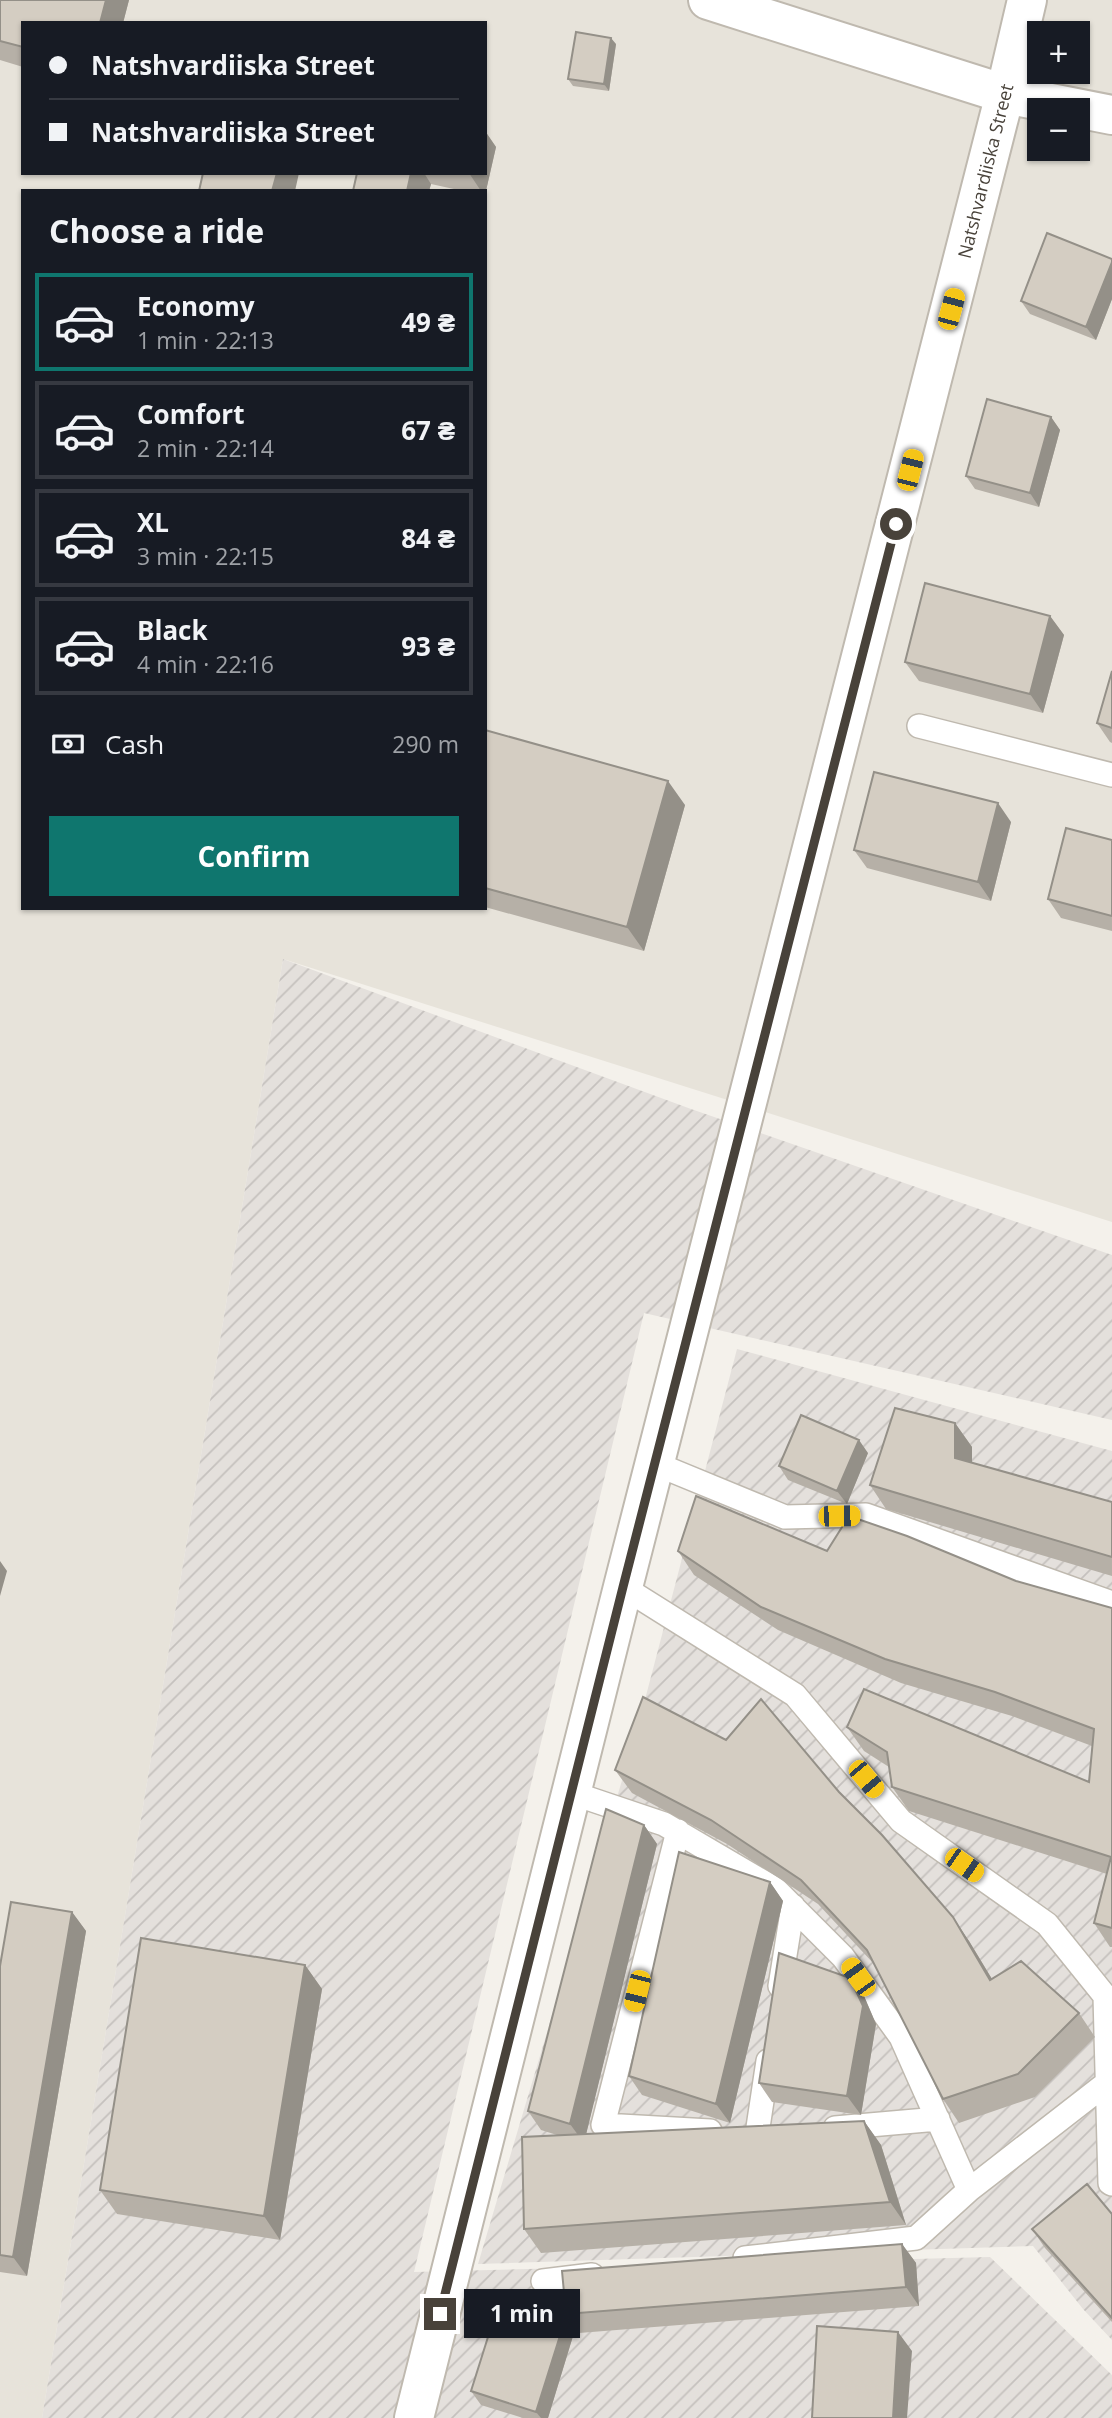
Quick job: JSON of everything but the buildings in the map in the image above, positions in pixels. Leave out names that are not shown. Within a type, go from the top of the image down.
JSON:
[{"type":"street","points":[[708,0],[1005,94],[1112,115]]},
{"type":"street","name":"Natshvardiiska Street","points":[[414,2418],[1027,0]]},
{"type":"lane","points":[[919,726],[1112,775]]},
{"type":"lane","points":[[656,1464],[785,1517],[866,1515],[1112,1603]]},
{"type":"lane","points":[[623,1587],[796,1695],[901,1821],[1047,1924],[1101,1977],[1105,1996],[1110,2083],[1112,2185]]},
{"type":"lane","points":[[572,1793],[678,1831],[775,1889],[793,1906],[843,1956],[901,2037],[969,2190]]},
{"type":"lane","points":[[678,1831],[603,2125],[757,2134],[785,2132]]},
{"type":"lane","points":[[778,2002],[793,1906]]},
{"type":"lane","points":[[757,2134],[771,2042]]},
{"type":"lane","points":[[723,2260],[916,2238],[969,2190],[1110,2083]]},
{"type":"lane","points":[[813,2130],[938,2119]]},
{"type":"lane","points":[[543,2281],[612,2273]]},
{"type":"shaded area","points":[[0,0],[1112,0],[1112,1222],[283,959],[42,2418],[0,2418]]},
{"type":"shaded area","points":[[283,959],[691,1109],[1112,1255],[1112,1420],[644,1313],[414,2272],[990,2257],[1112,2375],[1112,2418],[42,2418]]},
{"type":"shaded area","points":[[737,1349],[1112,1451],[1112,2340],[1083,2309],[1033,2246],[478,2264],[637,1730]]},
{"type":"route","points":[[440,2314],[623,1587],[896,524]]}]
